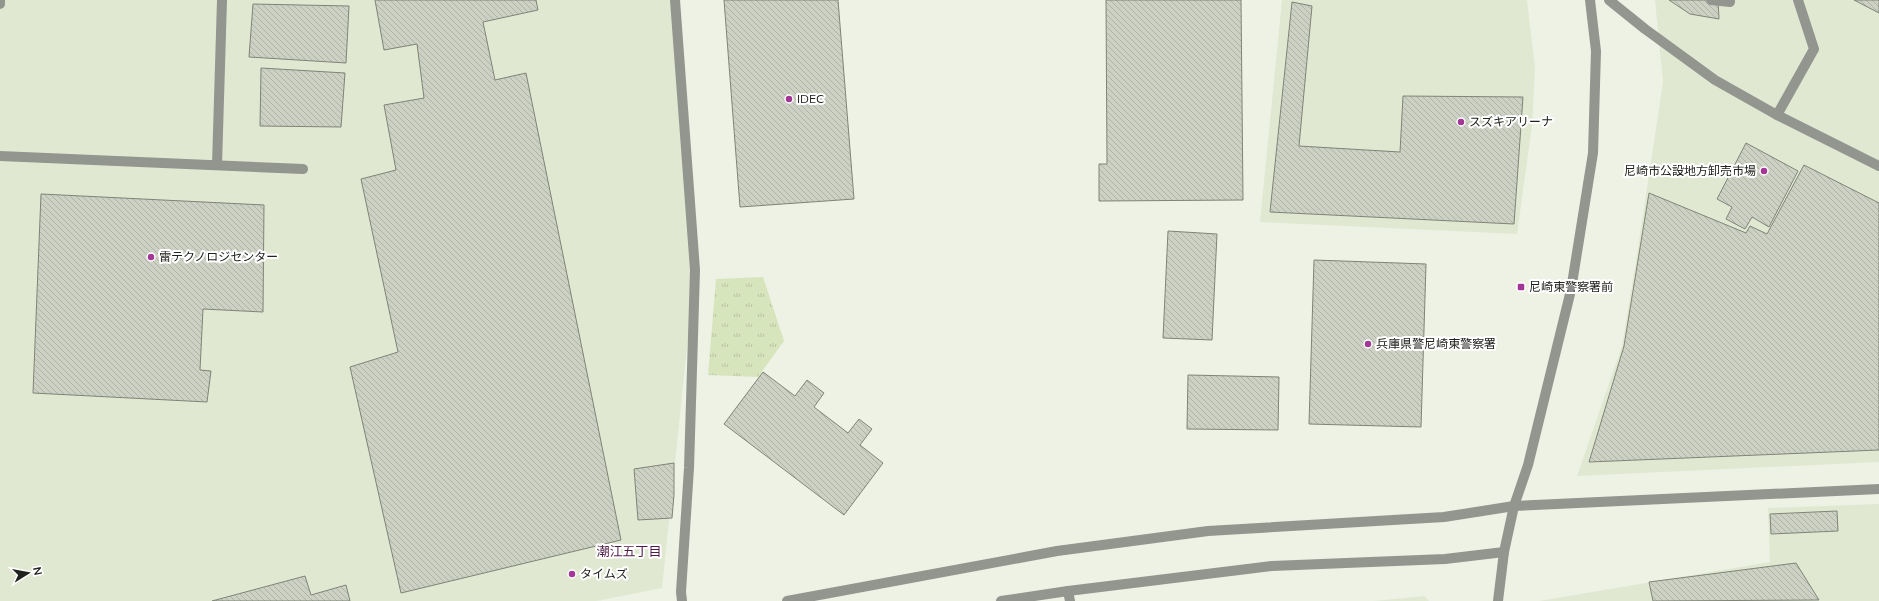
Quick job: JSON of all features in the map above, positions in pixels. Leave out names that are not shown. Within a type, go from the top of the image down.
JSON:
[{"type":"street","points":[[217,165],[222,0]]},
{"type":"street","points":[[674,0],[695,270],[688,468],[681,592],[682,601]]},
{"type":"street","points":[[1498,601],[1504,552],[1514,506],[1528,465],[1571,290],[1593,152],[1596,51],[1590,0]]},
{"type":"street","points":[[1609,0],[1644,29],[1714,80],[1777,115],[1879,166]]},
{"type":"street","points":[[1711,0],[1730,2],[1730,0]]},
{"type":"street","points":[[1777,115],[1814,49],[1798,0]]},
{"type":"street","points":[[0,156],[303,168]]},
{"type":"street","points":[[787,601],[1057,550],[1208,531],[1444,517],[1514,506],[1879,489]]},
{"type":"street","points":[[1001,601],[1069,596],[1272,566],[1445,559],[1504,552]]},
{"type":"shaded area","points":[[0,0],[675,0],[695,270],[662,588],[597,601],[0,601]]},
{"type":"shaded area","points":[[1282,0],[1527,0],[1535,68],[1532,125],[1517,234],[1260,222]]},
{"type":"shaded area","name":"尼崎市公設地方卸売市場","points":[[1655,0],[1879,0],[1879,462],[1577,476],[1622,346],[1636,261],[1663,82]]},
{"type":"shaded area","points":[[1879,504],[1879,601],[1539,601],[1770,562],[1768,508]]},
{"type":"shaded area","points":[[1425,596],[1429,601],[1374,601]]},
{"type":"green space","points":[[763,277],[784,341],[758,377],[708,375],[716,279]]},
{"type":"building","points":[[375,0],[536,0],[538,10],[483,22],[495,80],[526,73],[621,540],[401,593],[350,367],[398,352],[361,179],[396,170],[384,105],[424,98],[417,44],[384,50]]},
{"type":"building","name":"IDEC","points":[[724,0],[838,0],[854,199],[740,207]]},
{"type":"building","points":[[1106,0],[1241,0],[1243,200],[1099,201],[1099,164],[1107,164]]},
{"type":"building","points":[[1669,0],[1718,0],[1719,19],[1690,14]]},
{"type":"building","points":[[1854,0],[1879,0],[1879,13]]},
{"type":"building","name":"スズキアリーナ","points":[[1292,2],[1312,6],[1299,146],[1400,152],[1403,96],[1523,97],[1514,224],[1270,212]]},
{"type":"building","points":[[253,4],[349,6],[346,63],[249,57]]},
{"type":"building","points":[[261,68],[345,73],[341,127],[260,126]]},
{"type":"building","points":[[1746,143],[1798,171],[1769,227],[1752,217],[1745,229],[1726,219],[1732,207],[1717,199]]},
{"type":"building","points":[[1804,165],[1879,203],[1879,450],[1589,462],[1624,346],[1649,193],[1746,233],[1750,226],[1767,234]]},
{"type":"building","name":"雷テクノロジセンター","points":[[41,194],[264,205],[263,312],[203,309],[200,370],[211,371],[207,402],[33,393]]},
{"type":"building","points":[[1168,231],[1217,234],[1212,340],[1163,338]]},
{"type":"building","name":"兵庫県警尼崎東警察署","points":[[1314,260],[1426,264],[1421,427],[1309,424]]},
{"type":"building","points":[[763,372],[795,396],[807,380],[824,393],[814,407],[848,433],[859,419],[872,429],[860,445],[883,463],[844,515],[724,424]]},
{"type":"building","points":[[1188,375],[1279,377],[1278,430],[1187,429]]},
{"type":"building","points":[[674,463],[672,518],[638,520],[634,469]]},
{"type":"building","points":[[1837,511],[1838,531],[1771,534],[1770,514]]},
{"type":"building","points":[[1796,563],[1819,600],[1653,601],[1649,582]]},
{"type":"building","points":[[305,576],[311,595],[346,585],[350,601],[212,601]]},
{"type":"place","name":"IDEC","points":[[789,99]]},
{"type":"place","name":"スズキアリーナ","points":[[1461,122]]},
{"type":"place","name":"尼崎市公設地方卸売市場","points":[[1764,171]]},
{"type":"place","name":"雷テクノロジセンター","points":[[151,257]]},
{"type":"place","name":"尼崎東警察署前","points":[[1521,287]]},
{"type":"place","name":"兵庫県警尼崎東警察署","points":[[1368,344]]},
{"type":"place","name":"タイムズ","points":[[572,574]]},
{"type":"district","name":"潮江五丁目","points":[[629,551]]}]
